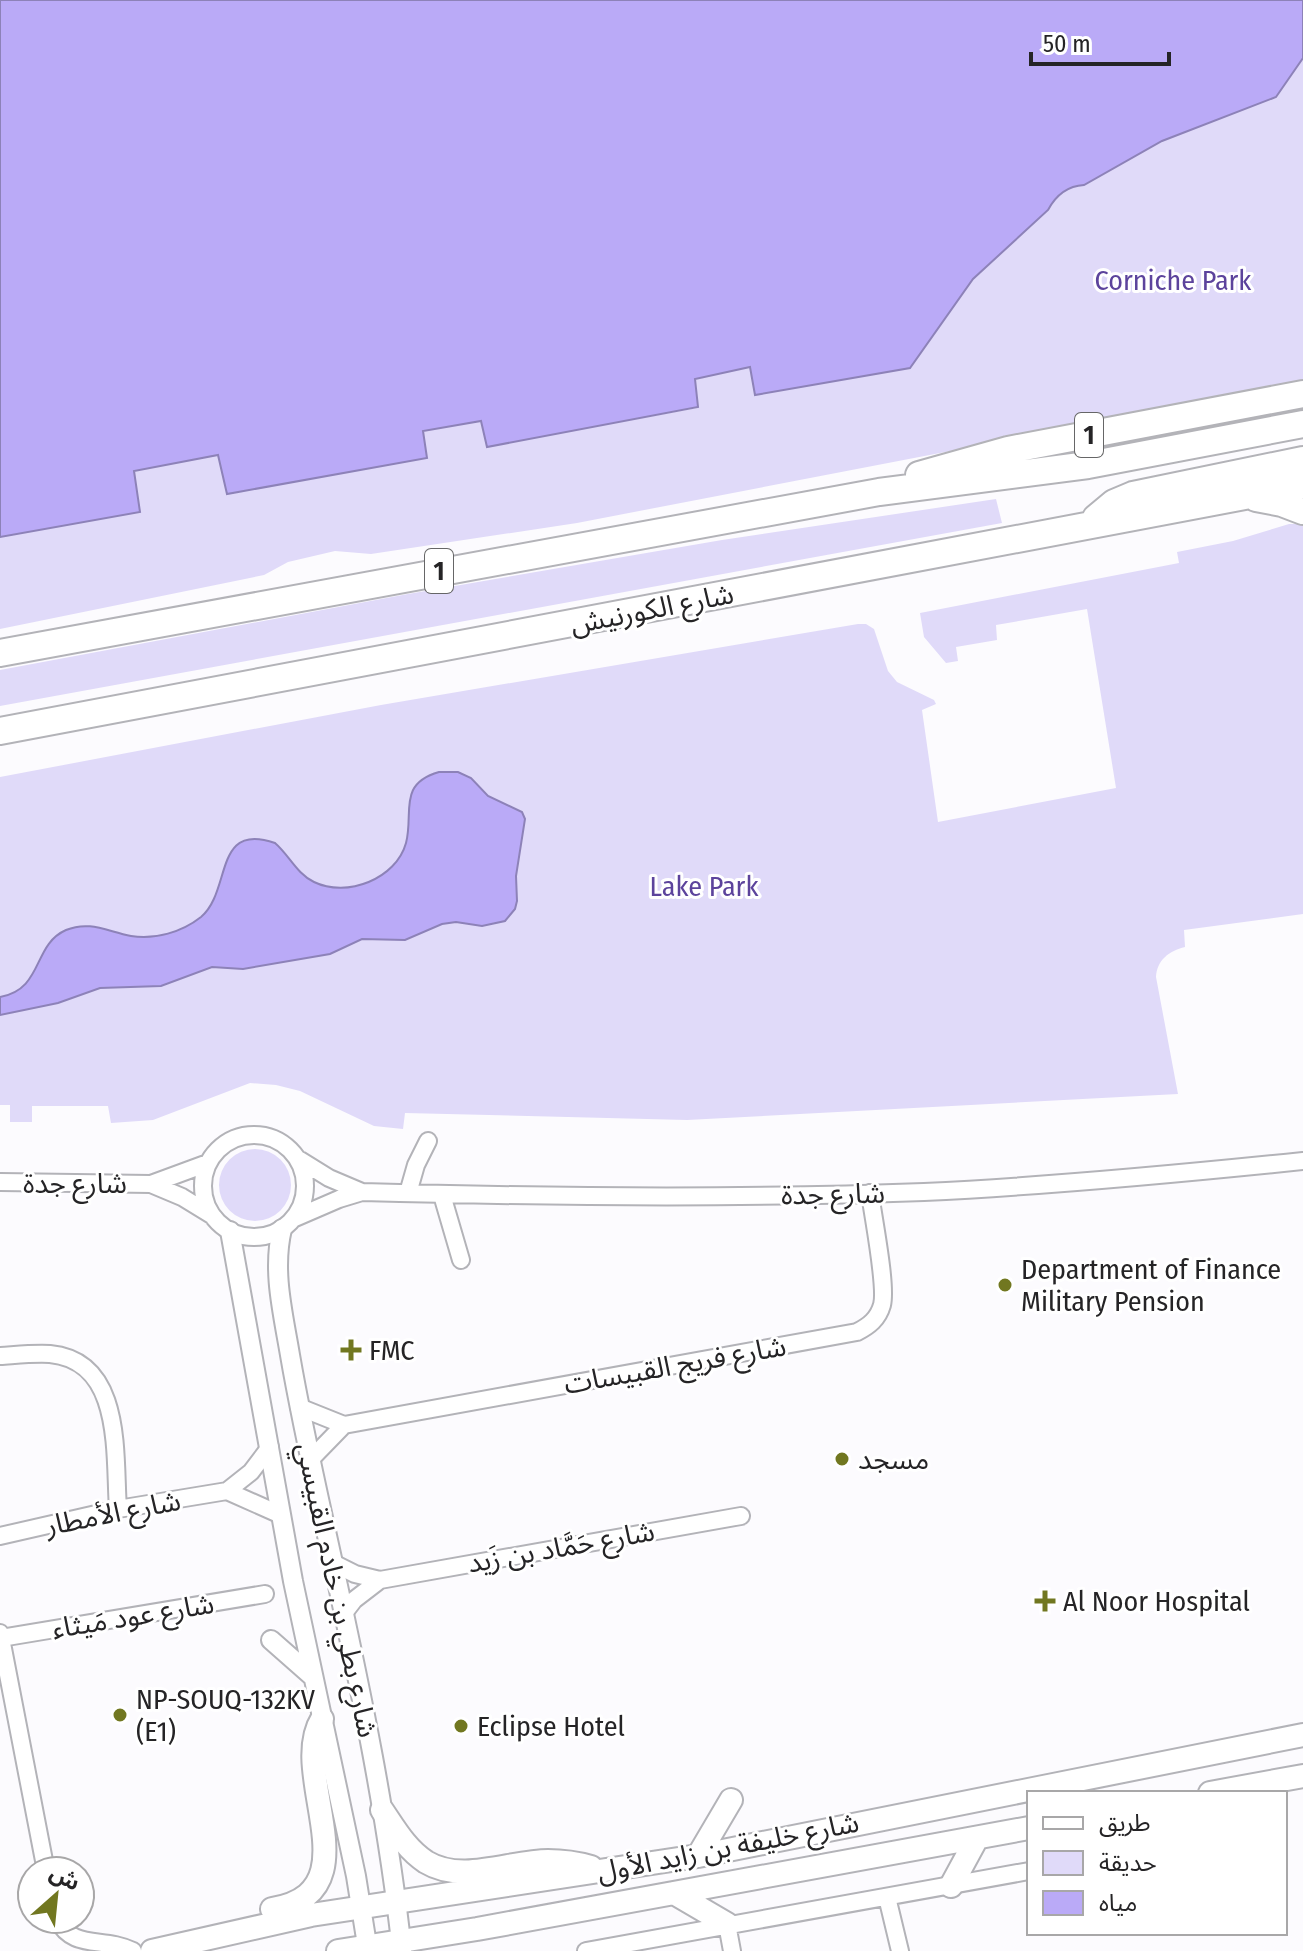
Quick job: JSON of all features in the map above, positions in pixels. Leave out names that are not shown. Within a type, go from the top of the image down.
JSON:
[{"type":"highway","name":"1","points":[[879,492],[935,470],[1008,450],[1303,394]]},
{"type":"highway","name":"1","points":[[0,653],[879,492],[1088,465],[1303,424]]},
{"type":"highway","points":[[1091,523],[1114,503],[1133,495],[1303,460]]},
{"type":"highway","name":"شارع الكورنيش","points":[[0,731],[1303,485]]},
{"type":"highway","points":[[1236,496],[1282,503],[1303,511]]},
{"type":"main road","points":[[196,1940],[225,1921],[304,1899],[316,1881],[323,1864],[325,1845],[312,1749],[322,1719]]},
{"type":"main road","name":"شارع خليفة بن زايد الأول","points":[[152,1951],[299,1917],[698,1856],[1303,1735]]},
{"type":"main road","points":[[1233,1791],[1303,1776]]},
{"type":"main road","points":[[698,1856],[731,1800]]},
{"type":"main road","points":[[382,1810],[416,1854],[429,1864],[447,1870],[473,1871],[546,1861],[576,1863],[603,1871]]},
{"type":"main road","name":"شارع خليفة بن زايد الأول","points":[[338,1951],[402,1946],[477,1929],[1027,1828]]},
{"type":"main road","points":[[951,1886],[977,1838]]},
{"type":"main road","points":[[674,1893],[727,1924]]},
{"type":"main road","points":[[462,1951],[477,1929]]},
{"type":"street","points":[[251,1134],[278,1140],[298,1159],[306,1189],[303,1204],[288,1223],[270,1235],[256,1237],[230,1231],[213,1216],[203,1190],[208,1163],[226,1143],[251,1134]]},
{"type":"street","points":[[408,1193],[416,1165],[428,1141]]},
{"type":"street","name":"شارع جدة","points":[[298,1159],[329,1178],[362,1192]]},
{"type":"street","name":"شارع جدة","points":[[288,1223],[339,1199],[362,1192],[711,1197],[870,1193],[1122,1180],[1303,1161]]},
{"type":"street","name":"شارع جدة","points":[[0,1182],[151,1184],[208,1163]]},
{"type":"street","name":"شارع جدة","points":[[151,1184],[182,1197],[213,1216]]},
{"type":"street","name":"شارع فريج القبيسات","points":[[344,1425],[857,1332],[866,1328],[879,1313],[884,1295],[870,1193]]},
{"type":"street","points":[[442,1195],[461,1260]]},
{"type":"street","name":"شارع بطي بن خادم القبيسي","points":[[288,1223],[277,1263],[299,1407],[344,1613],[382,1810],[402,1946]]},
{"type":"street","name":"شارع بطي بن خادم القبيسي","points":[[230,1231],[281,1515],[368,1949]]},
{"type":"street","points":[[0,1356],[58,1356],[81,1365],[94,1376],[109,1405],[118,1509]]},
{"type":"street","points":[[299,1407],[344,1425],[310,1460]]},
{"type":"street","points":[[270,1447],[251,1472],[227,1491],[281,1515]]},
{"type":"street","name":"شارع الأمطار","points":[[0,1536],[118,1509],[227,1491]]},
{"type":"street","name":"شارع حَمَّاد بن زَيد","points":[[333,1563],[355,1574],[380,1580],[741,1516]]},
{"type":"street","points":[[344,1613],[360,1594],[380,1580]]},
{"type":"street","name":"شارع عود مَيثاء","points":[[0,1636],[265,1594]]},
{"type":"street","points":[[0,1636],[43,1855]]},
{"type":"street","points":[[271,1640],[313,1677]]},
{"type":"street","points":[[586,1951],[1027,1871]]},
{"type":"street","points":[[887,1897],[900,1951]]},
{"type":"street","points":[[727,1924],[732,1951]]},
{"type":"street","points":[[68,1935],[75,1941],[90,1945],[116,1945],[133,1951]]},
{"type":"green space","name":"Corniche Park","points":[[1303,58],[1303,383],[577,523],[371,554],[335,551],[288,562],[264,575],[0,629],[0,537],[140,512],[134,471],[218,455],[227,493],[426,458],[423,431],[481,421],[487,446],[697,408],[694,379],[751,367],[756,394],[909,368],[973,279],[1048,210],[1063,192],[1084,185],[1162,141],[1276,97]]},
{"type":"green space","points":[[996,499],[1002,523],[0,706],[0,670],[408,594],[722,540]]},
{"type":"green space","name":"Lake Park","points":[[1289,524],[1303,524],[1303,914],[1184,930],[1185,947],[1161,961],[1156,977],[1178,1094],[687,1120],[405,1113],[403,1129],[374,1126],[300,1091],[250,1083],[153,1120],[111,1123],[108,1106],[32,1106],[32,1122],[10,1122],[10,1105],[0,1105],[0,777],[381,705],[866,624],[874,629],[888,671],[897,682],[934,700],[936,704],[922,710],[938,822],[1116,788],[1087,609],[996,625],[997,640],[956,647],[958,661],[946,663],[924,637],[920,613],[1179,563],[1177,552],[1233,541]]},
{"type":"green space","points":[[255,1149],[281,1159],[291,1185],[281,1211],[255,1221],[229,1211],[219,1185],[229,1159]]},
{"type":"water","points":[[0,0],[1303,0],[1303,58],[1276,97],[1162,141],[1084,185],[1063,192],[1048,210],[973,279],[910,368],[755,395],[750,367],[695,379],[698,407],[487,447],[481,421],[423,431],[427,458],[227,494],[218,455],[134,471],[140,512],[0,537]]},
{"type":"water","points":[[439,772],[458,772],[471,778],[488,796],[522,812],[525,819],[516,876],[517,901],[515,909],[505,921],[482,926],[456,922],[442,924],[405,940],[362,939],[330,954],[243,969],[212,967],[161,986],[100,988],[58,1003],[0,1015],[0,997],[24,985],[48,946],[66,930],[91,926],[149,937],[177,931],[201,917],[211,905],[226,862],[242,842],[255,839],[275,843],[314,882],[341,888],[369,882],[392,867],[401,856],[408,832],[412,792],[426,777]]},
{"type":"place","name":"Department of Finance Military Pension","points":[[1005,1285]]},
{"type":"place","name":"FMC","points":[[351,1350]]},
{"type":"place","name":"مسجد","points":[[842,1459]]},
{"type":"place","name":"Al Noor Hospital","points":[[1045,1601]]},
{"type":"place","name":"NP-SOUQ-132KV (E1)","points":[[120,1715]]},
{"type":"place","name":"Eclipse Hotel","points":[[461,1726]]}]
